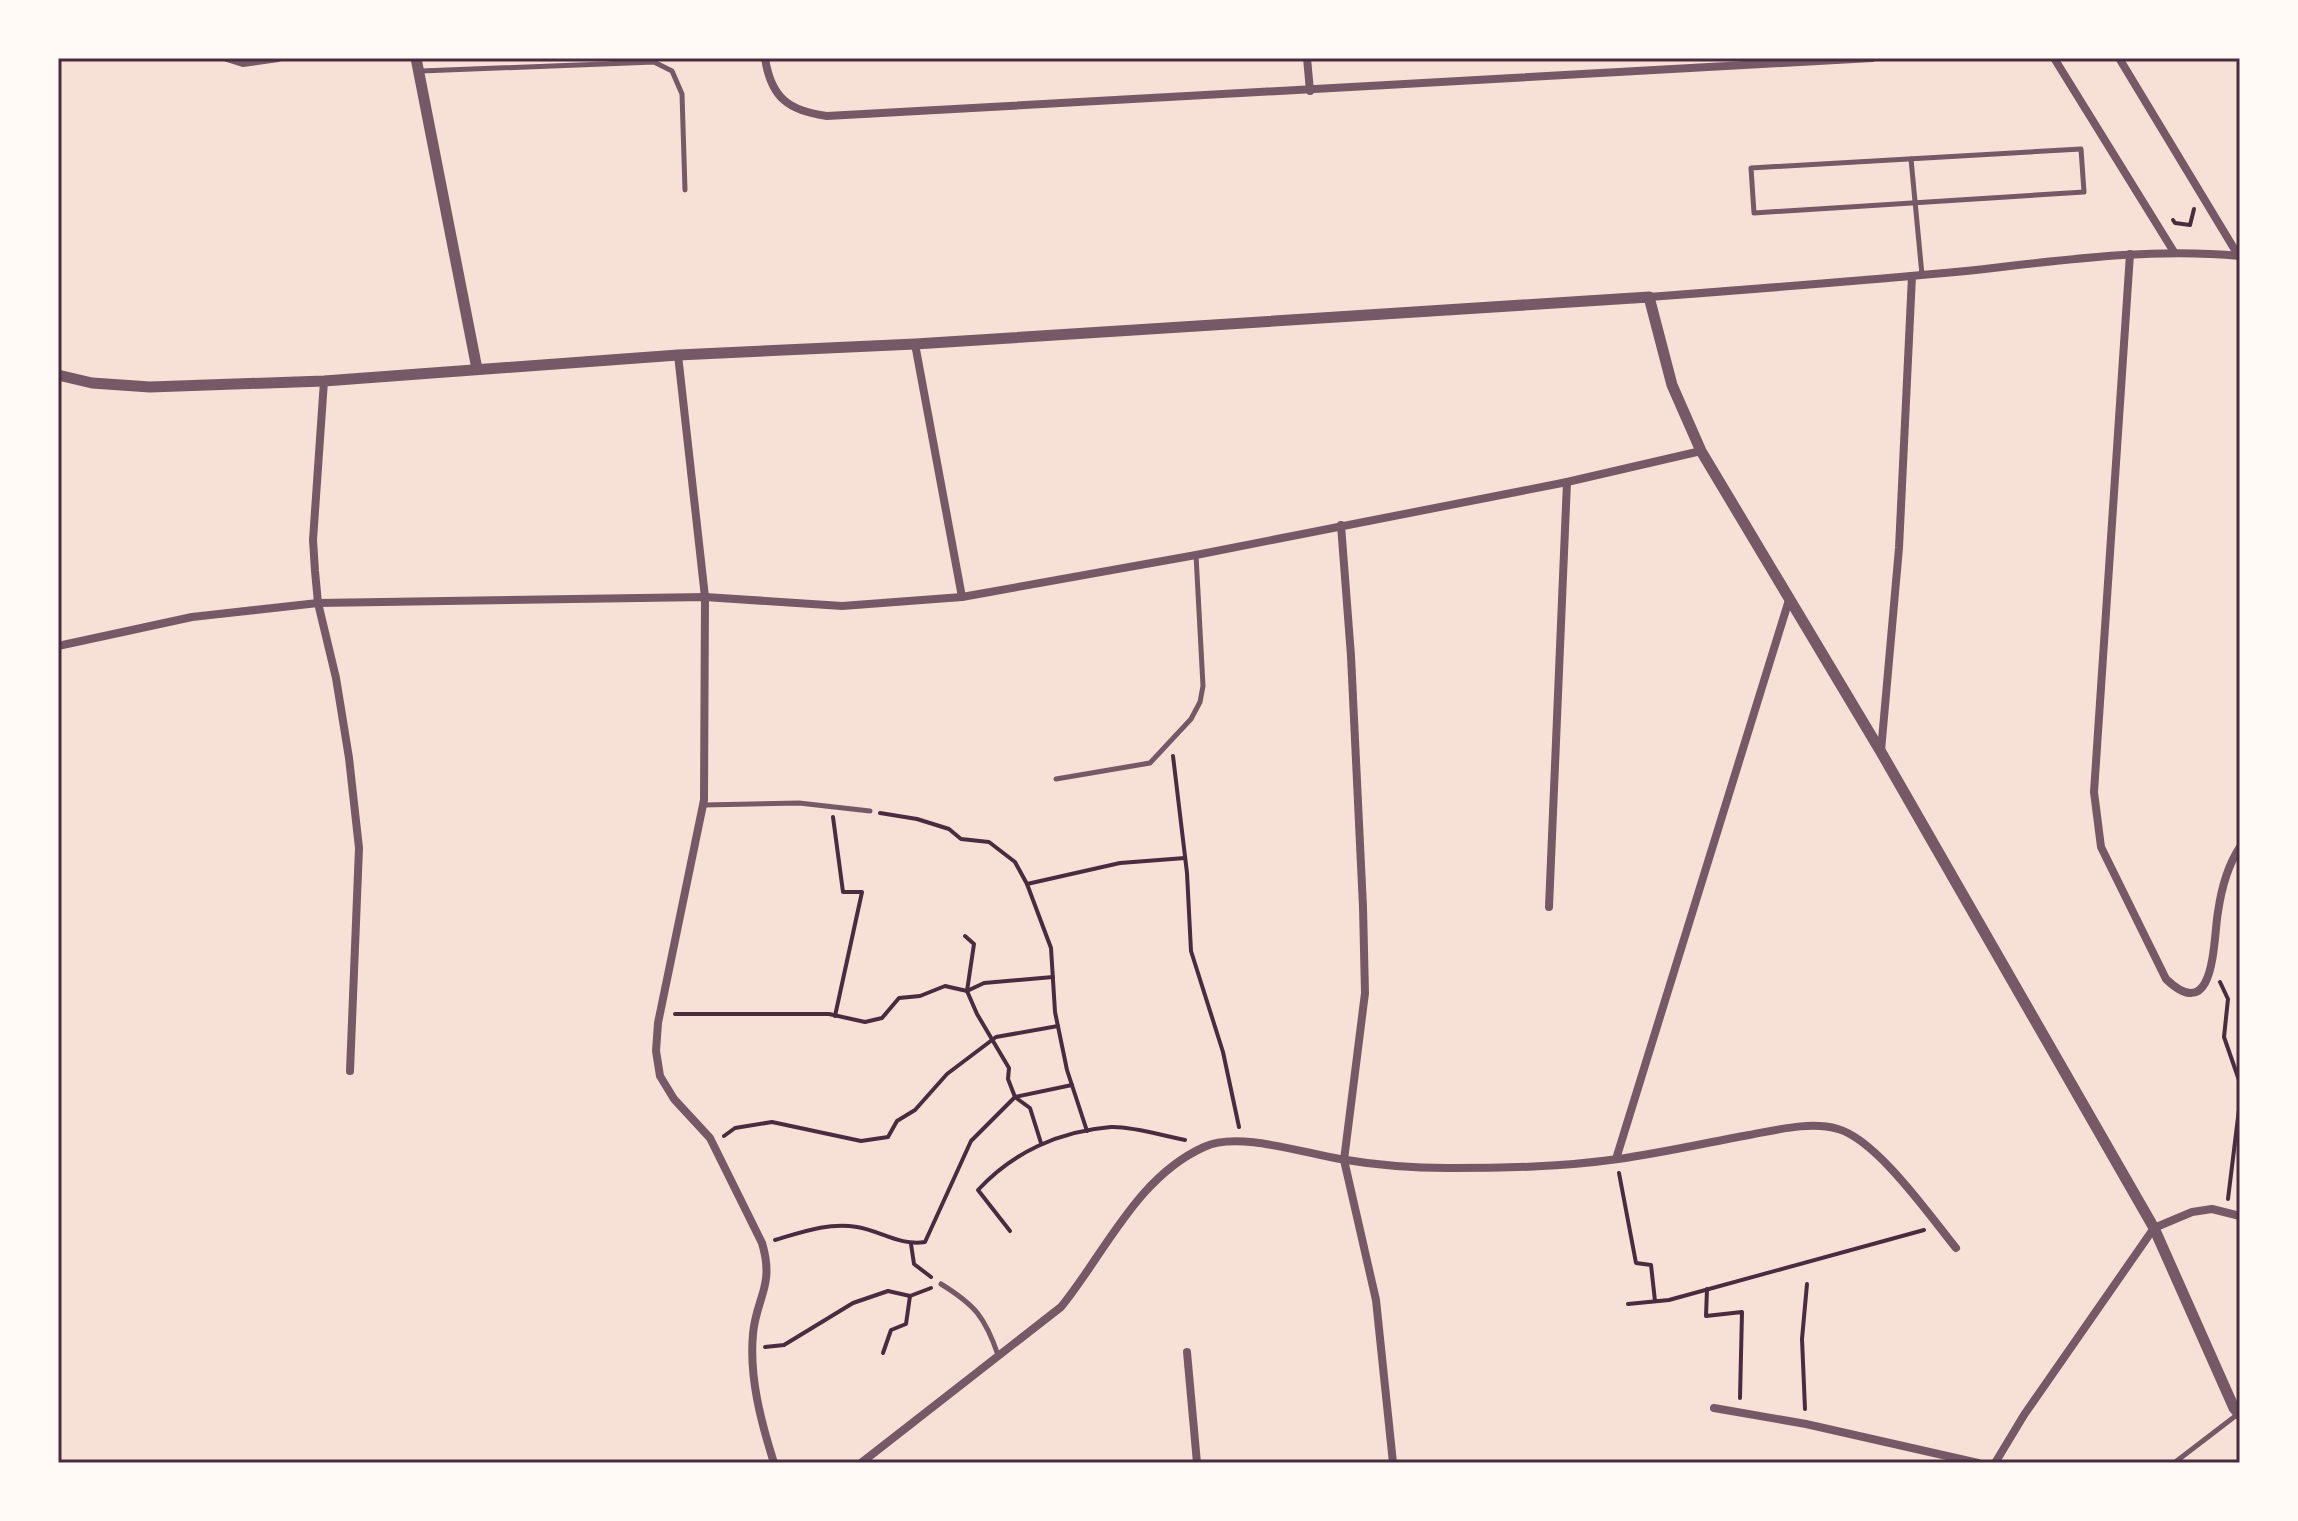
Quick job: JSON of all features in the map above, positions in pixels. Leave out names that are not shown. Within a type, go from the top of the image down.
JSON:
[{"type":"street","points":[[227,58],[243,63],[278,58]]},
{"type":"street","points":[[416,58],[477,369]]},
{"type":"street","points":[[765,58],[767,73],[782,100],[801,113],[827,116],[1872,58]]},
{"type":"street","points":[[1307,58],[1310,91]]},
{"type":"street","points":[[2054,58],[2174,252]]},
{"type":"street","points":[[2119,58],[2239,255]]},
{"type":"street","points":[[58,375],[92,383],[150,387],[324,381],[678,355],[915,344],[1649,297],[1917,276],[2130,254],[2174,252],[2239,255]]},
{"type":"street","points":[[2130,254],[2094,792],[2097,835],[2166,979],[2183,992],[2194,993],[2202,987],[2212,966],[2218,912],[2228,872],[2240,847]]},
{"type":"street","points":[[1881,752],[1899,548],[1917,276]]},
{"type":"street","points":[[1649,297],[1672,385],[1701,451],[1881,752],[2154,1228],[2239,1414]]},
{"type":"street","points":[[915,344],[962,597]]},
{"type":"street","points":[[678,355],[705,597],[703,805],[660,1014],[656,1051],[660,1076],[674,1099],[714,1145],[762,1243],[767,1282],[753,1332],[753,1349],[758,1401],[774,1463]]},
{"type":"street","points":[[324,381],[313,540],[318,603],[336,678],[359,848],[350,1071]]},
{"type":"street","points":[[58,646],[192,617],[318,603],[705,597],[842,606],[962,597],[1196,555],[1567,482],[1701,451]]},
{"type":"street","points":[[1549,907],[1567,482]]},
{"type":"street","points":[[1341,525],[1351,656],[1365,993],[1344,1160],[1376,1300],[1393,1463]]},
{"type":"street","points":[[1616,1159],[1789,600]]},
{"type":"street","points":[[861,1463],[1061,1307],[1086,1277],[1138,1200],[1181,1158],[1207,1145],[1242,1141],[1344,1160],[1444,1168],[1527,1167],[1616,1159],[1811,1126],[1840,1129],[1862,1142],[1896,1175],[1956,1248]]},
{"type":"street","points":[[1995,1463],[2024,1415],[2154,1228],[2192,1212],[2212,1209],[2240,1216]]},
{"type":"street","points":[[1187,1352],[1197,1463]]},
{"type":"street","points":[[1714,1408],[1806,1424],[1971,1462]]},
{"type":"lane","points":[[418,71],[654,60],[672,71],[682,94],[685,190]]},
{"type":"lane","points":[[2081,149],[2084,192],[1754,213],[1751,168],[1911,159],[2081,149]]},
{"type":"lane","points":[[1911,159],[1917,276]]},
{"type":"lane","points":[[1056,779],[1150,763],[1191,719],[1200,702],[1203,686],[1196,555]]},
{"type":"lane","points":[[703,805],[799,803],[870,811]]},
{"type":"lane","points":[[941,1284],[963,1297],[987,1324],[998,1356]]},
{"type":"lane","points":[[2174,1463],[2239,1414]]},
{"type":"path","points":[[2167,210],[2175,223],[2190,225],[2195,210],[2187,197]]},
{"type":"path","points":[[1171,741],[1185,858],[1191,951],[1223,1052],[1242,1141]]},
{"type":"path","points":[[832,807],[843,892],[862,892],[835,1016]]},
{"type":"path","points":[[870,811],[917,819],[949,829],[961,839],[989,842],[1015,862],[1027,884],[1051,948],[1058,1026],[1087,1131]]},
{"type":"path","points":[[1027,884],[1120,863],[1185,858]]},
{"type":"path","points":[[965,936],[974,944],[967,991],[1009,1068],[1008,1079],[1015,1097],[1030,1108],[1042,1144]]},
{"type":"path","points":[[2212,966],[2228,999],[2224,1037],[2240,1083]]},
{"type":"path","points":[[660,1014],[835,1016],[865,1022],[882,1018],[899,998],[920,996],[945,986],[967,991],[984,983],[1053,977]]},
{"type":"path","points":[[714,1145],[735,1128],[772,1122],[861,1141],[888,1137],[897,1121],[915,1110],[947,1074],[993,1040],[1058,1026]]},
{"type":"path","points":[[762,1243],[824,1226],[858,1227],[911,1244],[925,1242],[971,1141],[1015,1097],[1072,1085]]},
{"type":"path","points":[[2227,1213],[2240,1101]]},
{"type":"path","points":[[1010,1231],[978,1190],[994,1172],[1059,1136],[1114,1127],[1207,1145]]},
{"type":"path","points":[[1616,1159],[1636,1263],[1651,1265],[1655,1301]]},
{"type":"path","points":[[1628,1304],[1707,1289],[1938,1226]]},
{"type":"path","points":[[911,1244],[914,1264],[941,1284]]},
{"type":"path","points":[[753,1349],[784,1345],[853,1303],[888,1291],[910,1296],[941,1284]]},
{"type":"path","points":[[1806,1424],[1802,1339],[1807,1284]]},
{"type":"path","points":[[1707,1289],[1706,1316],[1742,1312],[1740,1413]]},
{"type":"path","points":[[883,1353],[891,1330],[906,1324],[910,1296]]}]
